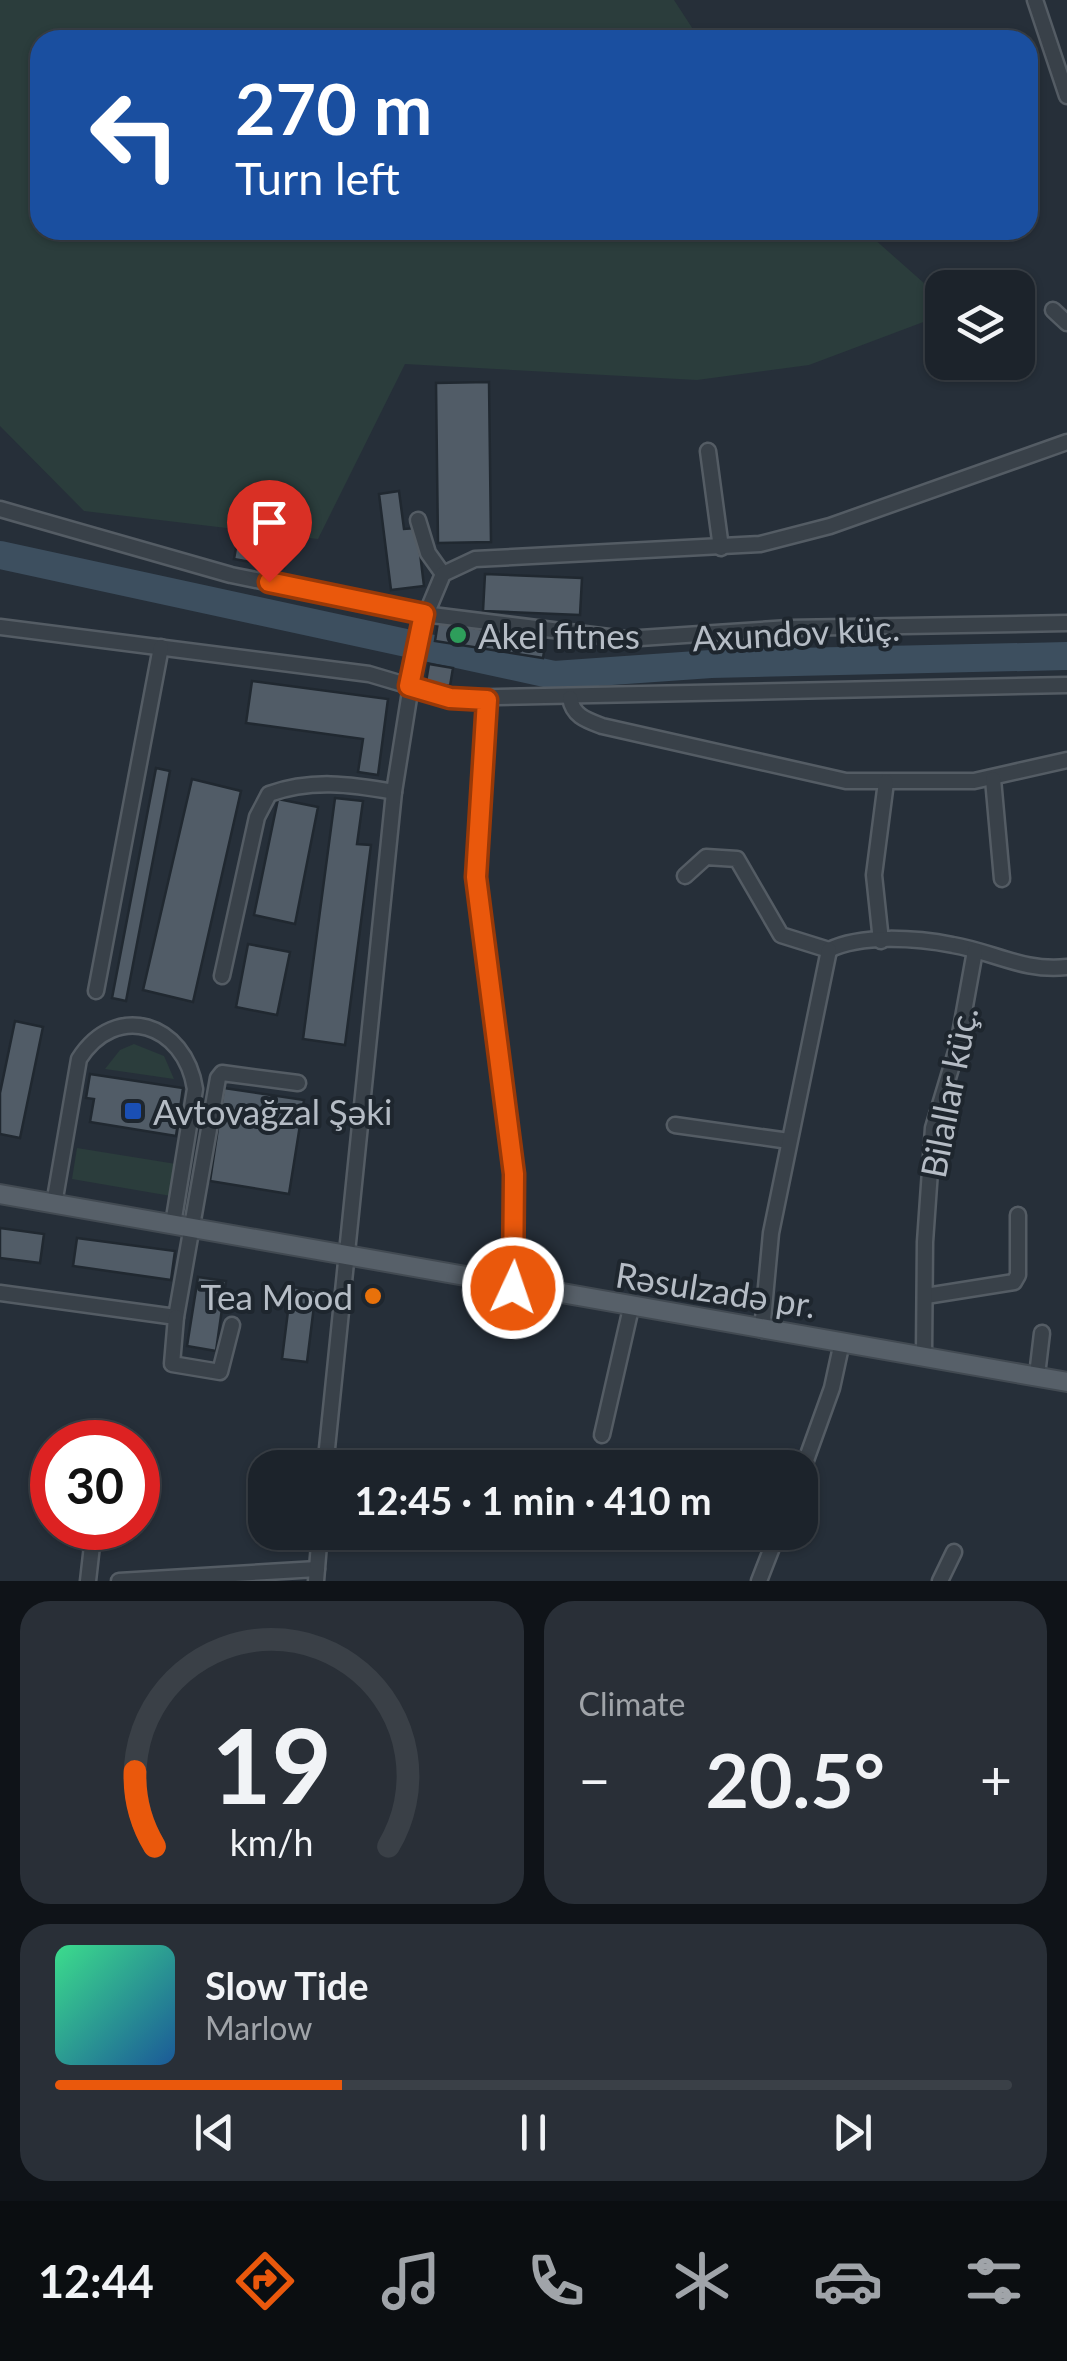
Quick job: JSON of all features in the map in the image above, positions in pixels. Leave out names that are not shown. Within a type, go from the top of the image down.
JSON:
[{"type":"main road","name":"Rəsulzadə pr.","points":[[0,1194],[513,1288],[924,1354],[1067,1382]]},
{"type":"street","points":[[1035,0],[1065,91]]},
{"type":"street","points":[[1065,91],[1067,68]]},
{"type":"street","points":[[1053,310],[1067,323]]},
{"type":"street","points":[[328,1450],[344,1255],[394,792],[422,621],[443,574],[474,559],[721,548],[830,526],[1067,442]]},
{"type":"street","points":[[708,452],[721,548]]},
{"type":"street","name":"Axundov küç.","points":[[0,510],[231,575],[422,621],[626,639],[789,628],[1067,623]]},
{"type":"street","points":[[418,520],[428,553],[443,574]]},
{"type":"street","points":[[0,626],[370,674],[450,698],[1067,685]]},
{"type":"street","points":[[96,991],[161,647]]},
{"type":"street","points":[[570,698],[572,709],[582,719],[602,726],[744,755],[830,779],[993,779],[1067,760]]},
{"type":"street","points":[[487,700],[476,877],[514,1174],[513,1288]]},
{"type":"street","points":[[993,779],[1002,879]]},
{"type":"street","points":[[881,941],[874,875],[886,782]]},
{"type":"street","points":[[222,976],[256,816],[269,794],[299,783],[354,784],[394,792]]},
{"type":"street","points":[[685,876],[706,857],[736,859],[781,935],[829,950],[857,941],[934,943],[975,950],[1026,968],[1067,967]]},
{"type":"street","points":[[762,1330],[770,1234],[829,950]]},
{"type":"street","name":"Bilallar küç.","points":[[924,1354],[925,1242],[934,1128],[958,1045],[975,950]]},
{"type":"street","points":[[54,1204],[79,1059],[90,1041],[106,1031],[138,1026],[157,1030],[174,1041],[192,1071],[195,1089],[173,1224]]},
{"type":"street","points":[[232,1325],[220,1372],[172,1364],[176,1317],[195,1228],[218,1078],[222,1073],[298,1083]]},
{"type":"street","points":[[675,1125],[789,1141]]},
{"type":"street","points":[[926,1296],[1014,1282],[1018,1275],[1018,1215]]},
{"type":"street","points":[[0,1293],[176,1317]]},
{"type":"street","points":[[602,1436],[630,1308]]},
{"type":"street","points":[[1036,1375],[1042,1333]]},
{"type":"street","points":[[809,1450],[832,1388],[842,1342]]},
{"type":"street","points":[[88,1581],[92,1550]]},
{"type":"street","points":[[119,1581],[316,1575],[318,1550]]},
{"type":"street","points":[[758,1581],[771,1550]]},
{"type":"street","points":[[940,1581],[954,1552]]},
{"type":"shaded area","points":[[0,0],[674,0],[694,30],[30,30],[30,240],[875,240],[925,284],[925,321],[809,365],[697,380],[405,364],[318,539],[84,511],[0,426]]},
{"type":"shaded area","points":[[134,1044],[164,1056],[174,1079],[105,1069],[120,1050]]},
{"type":"shaded area","points":[[77,1148],[176,1164],[171,1196],[72,1179]]},
{"type":"building","points":[[489,382],[491,542],[438,543],[436,383]]},
{"type":"building","points":[[399,491],[404,529],[417,528],[424,586],[391,590],[379,494]]},
{"type":"building","points":[[236,548],[286,557],[284,568],[234,559]]},
{"type":"building","points":[[485,574],[582,578],[580,615],[483,611]]},
{"type":"building","points":[[438,622],[546,640],[543,658],[435,641]]},
{"type":"building","points":[[429,664],[453,668],[450,686],[426,682]]},
{"type":"building","points":[[252,681],[388,699],[378,775],[358,772],[363,739],[246,723]]},
{"type":"building","points":[[156,768],[170,771],[126,1001],[112,998]]},
{"type":"building","points":[[192,779],[241,791],[193,1002],[143,990]]},
{"type":"building","points":[[335,798],[363,801],[357,844],[371,845],[345,1045],[303,1039]]},
{"type":"building","points":[[278,799],[318,807],[295,924],[254,915]]},
{"type":"building","points":[[248,944],[290,952],[277,1015],[236,1007]]},
{"type":"building","points":[[15,1021],[43,1027],[20,1138],[0,1134],[0,1093]]},
{"type":"building","points":[[90,1074],[183,1088],[176,1136],[90,1122],[94,1099],[86,1098]]},
{"type":"building","points":[[224,1088],[304,1100],[289,1194],[210,1181]]},
{"type":"building","points":[[0,1228],[44,1234],[40,1263],[0,1258]]},
{"type":"building","points":[[77,1238],[175,1251],[171,1280],[73,1266]]},
{"type":"building","points":[[198,1277],[226,1281],[216,1351],[187,1346]]},
{"type":"building","points":[[291,1287],[316,1290],[307,1362],[282,1359]]},
{"type":"waterway","points":[[0,555],[554,675],[711,664],[1067,656]]},
{"type":"place","name":"Akel fitnes","points":[[458,635]]},
{"type":"place","name":"Avtovağzal Şəki","points":[[133,1111]]},
{"type":"place","name":"Tea Mood","points":[[373,1296]]},
{"type":"route","points":[[269,582],[424,614],[409,686],[450,698],[487,700],[476,877],[514,1174],[513,1288]]}]
